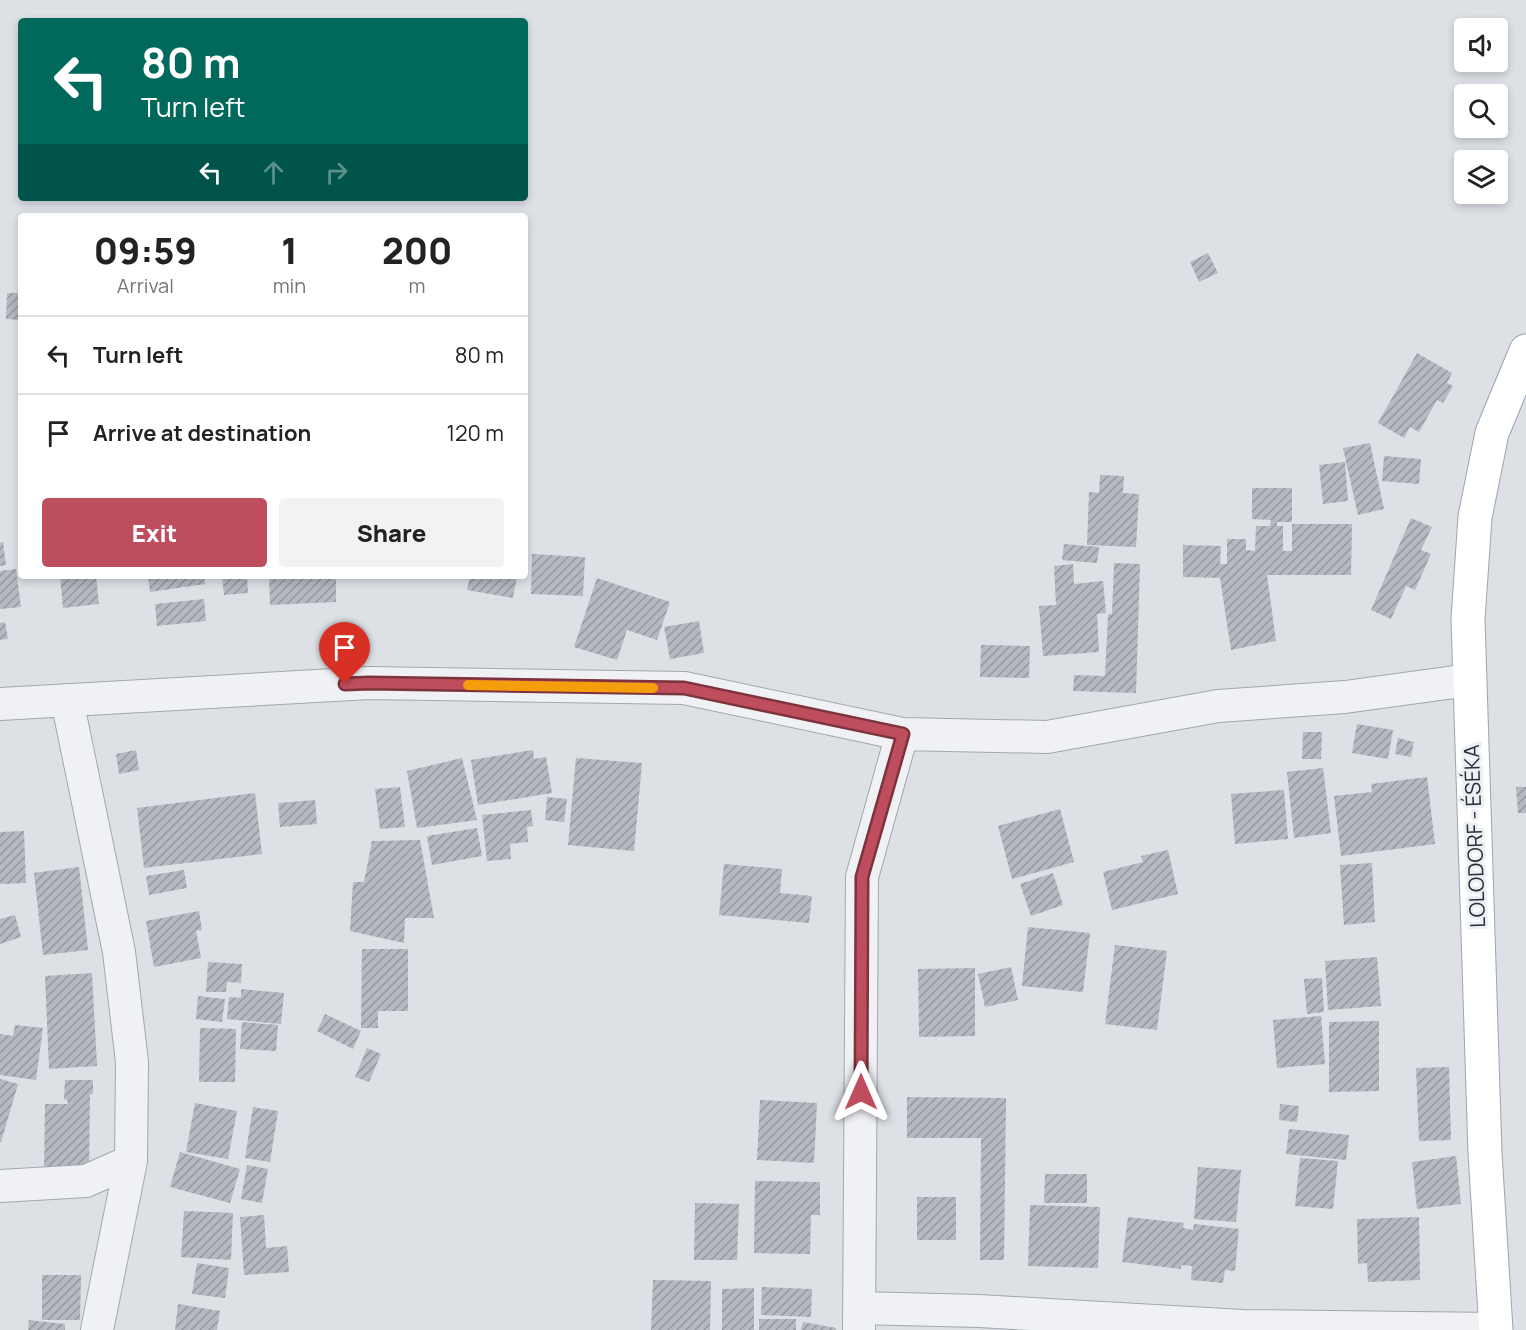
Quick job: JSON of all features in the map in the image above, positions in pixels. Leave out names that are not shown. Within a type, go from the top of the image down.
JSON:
[{"type":"main road","name":"LOLODORF - ÉSÉKA","points":[[1496,1329],[1485,1153],[1468,619],[1475,517],[1492,433],[1526,351]]},
{"type":"street","points":[[0,704],[369,683],[684,688],[903,734],[1047,737],[1218,706],[1345,697],[1469,680]]},
{"type":"street","points":[[67,700],[119,952],[132,1062],[131,1161],[97,1330]]},
{"type":"street","points":[[903,734],[862,877],[859,1319],[979,1311],[1242,1326],[1496,1329]]},
{"type":"street","points":[[0,1186],[86,1181],[131,1161]]},
{"type":"building","points":[[1208,253],[1218,273],[1199,282],[1190,262]]},
{"type":"building","points":[[7,293],[18,293],[18,320],[6,319]]},
{"type":"building","points":[[1417,353],[1452,373],[1447,383],[1453,386],[1443,403],[1437,400],[1419,432],[1410,427],[1404,438],[1378,423]]},
{"type":"building","points":[[1370,443],[1384,509],[1358,515],[1343,448]]},
{"type":"building","points":[[1384,456],[1421,459],[1419,484],[1382,481]]},
{"type":"building","points":[[1345,462],[1348,501],[1323,504],[1319,465]]},
{"type":"building","points":[[1100,475],[1124,476],[1123,493],[1139,494],[1136,547],[1087,545],[1089,492],[1099,493]]},
{"type":"building","points":[[1252,488],[1292,488],[1292,522],[1277,522],[1277,526],[1283,526],[1283,551],[1292,551],[1292,524],[1352,524],[1351,575],[1267,575],[1276,641],[1231,650],[1220,578],[1183,577],[1183,545],[1221,546],[1220,564],[1227,564],[1227,539],[1246,539],[1246,550],[1255,551],[1256,526],[1270,526],[1271,520],[1252,519]]},
{"type":"building","points":[[1411,518],[1432,527],[1421,550],[1431,554],[1415,590],[1406,586],[1391,619],[1371,610]]},
{"type":"building","points":[[3,542],[6,565],[0,566],[0,543]]},
{"type":"building","points":[[1064,544],[1099,547],[1097,563],[1062,560]]},
{"type":"building","points":[[532,554],[585,557],[583,596],[531,594]]},
{"type":"building","points":[[1114,563],[1140,564],[1136,693],[1073,691],[1074,675],[1105,676],[1108,614],[1112,614]]},
{"type":"building","points":[[1073,564],[1074,584],[1103,581],[1106,613],[1097,614],[1099,652],[1043,656],[1039,606],[1056,605],[1054,566]]},
{"type":"building","points":[[16,569],[21,607],[0,609],[0,571]]},
{"type":"building","points":[[597,578],[670,602],[657,640],[627,630],[617,660],[574,647]]},
{"type":"building","points":[[60,579],[96,579],[99,604],[63,608]]},
{"type":"building","points":[[148,579],[204,579],[205,584],[150,592]]},
{"type":"building","points":[[222,579],[247,579],[248,593],[224,595]]},
{"type":"building","points":[[269,579],[336,579],[336,602],[270,605]]},
{"type":"building","points":[[469,579],[516,579],[513,598],[467,590]]},
{"type":"building","points":[[204,599],[206,621],[157,626],[155,604]]},
{"type":"building","points":[[699,621],[704,653],[670,659],[664,627]]},
{"type":"building","points":[[5,622],[8,639],[0,640],[0,623]]},
{"type":"building","points":[[981,645],[1030,646],[1029,678],[980,677]]},
{"type":"building","points":[[1357,724],[1393,730],[1388,759],[1352,753]]},
{"type":"building","points":[[1303,732],[1322,732],[1321,759],[1302,759]]},
{"type":"building","points":[[1398,738],[1414,742],[1411,757],[1395,754]]},
{"type":"building","points":[[136,750],[139,770],[119,774],[116,754]]},
{"type":"building","points":[[533,750],[534,759],[546,757],[552,793],[478,805],[471,760]]},
{"type":"building","points":[[462,758],[477,820],[417,828],[407,771]]},
{"type":"building","points":[[576,758],[642,763],[634,851],[568,845]]},
{"type":"building","points":[[1323,768],[1331,833],[1294,838],[1287,772]]},
{"type":"building","points":[[1427,777],[1435,844],[1341,856],[1334,796],[1372,792],[1371,784]]},
{"type":"building","points":[[400,787],[405,827],[380,829],[375,789]]},
{"type":"building","points":[[1516,787],[1526,787],[1526,813],[1518,813]]},
{"type":"building","points":[[1284,790],[1288,839],[1235,844],[1231,794]]},
{"type":"building","points":[[255,793],[262,854],[144,868],[137,808]]},
{"type":"building","points":[[547,797],[567,799],[564,822],[545,820]]},
{"type":"building","points":[[315,800],[317,824],[280,827],[278,803]]},
{"type":"building","points":[[1060,809],[1074,862],[1012,879],[998,826]]},
{"type":"building","points":[[531,810],[533,826],[527,827],[528,842],[510,844],[511,859],[487,861],[482,815]]},
{"type":"building","points":[[477,828],[482,856],[432,865],[427,836]]},
{"type":"building","points":[[24,831],[26,883],[0,884],[0,832]]},
{"type":"building","points":[[420,840],[434,918],[405,918],[404,943],[350,931],[353,882],[364,882],[372,841]]},
{"type":"building","points":[[1168,850],[1178,894],[1112,910],[1103,872],[1143,862],[1141,856]]},
{"type":"building","points":[[1372,863],[1375,922],[1344,925],[1340,865]]},
{"type":"building","points":[[724,864],[782,869],[780,893],[812,896],[809,923],[719,915]]},
{"type":"building","points":[[79,867],[88,950],[43,955],[34,873]]},
{"type":"building","points":[[184,870],[187,888],[149,895],[146,876]]},
{"type":"building","points":[[1053,873],[1063,905],[1031,916],[1020,884]]},
{"type":"building","points":[[199,911],[202,930],[196,931],[201,958],[154,967],[146,921]]},
{"type":"building","points":[[15,915],[21,937],[0,944],[0,919]]},
{"type":"building","points":[[1028,927],[1090,933],[1083,992],[1022,986]]},
{"type":"building","points":[[1115,945],[1167,951],[1157,1030],[1105,1024]]},
{"type":"building","points":[[362,949],[408,949],[408,1011],[378,1011],[378,1028],[361,1028]]},
{"type":"building","points":[[1377,957],[1381,1006],[1328,1010],[1325,961]]},
{"type":"building","points":[[208,962],[242,964],[241,983],[227,982],[226,992],[206,992]]},
{"type":"building","points":[[1011,967],[1018,1000],[985,1007],[978,974]]},
{"type":"building","points":[[975,968],[975,1036],[919,1037],[918,969]]},
{"type":"building","points":[[92,973],[97,1066],[49,1069],[45,976]]},
{"type":"building","points":[[1322,978],[1324,1012],[1307,1014],[1304,979]]},
{"type":"building","points":[[241,989],[284,993],[281,1024],[227,1019],[229,997],[241,998]]},
{"type":"building","points":[[198,996],[225,999],[222,1022],[196,1019]]},
{"type":"building","points":[[325,1014],[361,1031],[353,1049],[317,1031]]},
{"type":"building","points":[[1321,1016],[1325,1064],[1277,1068],[1273,1020]]},
{"type":"building","points":[[1379,1021],[1379,1091],[1329,1092],[1329,1022]]},
{"type":"building","points":[[242,1022],[278,1025],[276,1051],[240,1049]]},
{"type":"building","points":[[15,1025],[43,1028],[36,1080],[0,1075],[0,1034],[13,1036]]},
{"type":"building","points":[[200,1028],[236,1029],[235,1082],[199,1082]]},
{"type":"building","points":[[367,1048],[381,1054],[369,1082],[355,1077]]},
{"type":"building","points":[[1449,1067],[1451,1140],[1419,1141],[1416,1068]]},
{"type":"building","points":[[0,1079],[18,1084],[1,1142],[0,1142]]},
{"type":"building","points":[[65,1080],[93,1080],[93,1094],[90,1094],[89,1172],[44,1172],[45,1104],[68,1104],[64,1099]]},
{"type":"building","points":[[907,1097],[1006,1098],[1004,1260],[980,1260],[981,1138],[907,1138]]},
{"type":"building","points":[[760,1100],[817,1103],[814,1163],[757,1160]]},
{"type":"building","points":[[195,1103],[237,1111],[228,1159],[186,1152]]},
{"type":"building","points":[[1280,1104],[1299,1106],[1297,1122],[1279,1120]]},
{"type":"building","points":[[253,1107],[278,1111],[270,1162],[245,1158]]},
{"type":"building","points":[[1289,1129],[1349,1135],[1346,1160],[1286,1154]]},
{"type":"building","points":[[180,1152],[240,1169],[230,1203],[170,1187]]},
{"type":"building","points":[[1456,1156],[1461,1204],[1417,1209],[1412,1162]]},
{"type":"building","points":[[1300,1158],[1338,1161],[1333,1209],[1295,1206]]},
{"type":"building","points":[[247,1165],[268,1169],[262,1203],[241,1199]]},
{"type":"building","points":[[1198,1167],[1241,1170],[1236,1222],[1194,1219]]},
{"type":"building","points":[[1045,1174],[1087,1174],[1087,1203],[1044,1203]]},
{"type":"building","points":[[755,1181],[820,1182],[820,1215],[811,1215],[810,1254],[754,1253]]},
{"type":"building","points":[[917,1197],[956,1197],[956,1240],[917,1240]]},
{"type":"building","points":[[695,1203],[739,1204],[737,1260],[694,1260]]},
{"type":"building","points":[[1030,1205],[1100,1207],[1098,1268],[1028,1266]]},
{"type":"building","points":[[184,1211],[233,1213],[231,1260],[181,1257]]},
{"type":"building","points":[[264,1215],[266,1248],[287,1246],[289,1272],[244,1275],[240,1217]]},
{"type":"building","points":[[1128,1217],[1184,1223],[1183,1228],[1193,1230],[1194,1224],[1239,1229],[1235,1271],[1225,1270],[1223,1283],[1191,1280],[1192,1266],[1181,1265],[1181,1269],[1122,1262]]},
{"type":"building","points":[[1419,1217],[1420,1280],[1368,1282],[1367,1263],[1358,1264],[1357,1219]]},
{"type":"building","points":[[197,1263],[229,1268],[225,1298],[192,1294]]},
{"type":"building","points":[[42,1275],[81,1275],[80,1320],[42,1320]]},
{"type":"building","points":[[653,1280],[711,1281],[710,1330],[651,1330]]},
{"type":"building","points":[[762,1287],[812,1289],[811,1317],[761,1315]]},
{"type":"building","points":[[754,1288],[754,1330],[722,1330],[722,1289]]},
{"type":"building","points":[[178,1304],[220,1311],[217,1330],[175,1330]]},
{"type":"building","points":[[759,1319],[796,1319],[796,1330],[759,1330]]},
{"type":"building","points":[[29,1320],[65,1324],[65,1330],[28,1330]]},
{"type":"building","points":[[803,1322],[836,1328],[836,1330],[801,1330]]},
{"type":"slow traffic","points":[[468,685],[653,688]]},
{"type":"route","points":[[345,684],[684,688],[903,734],[862,877],[861,1092]]}]
